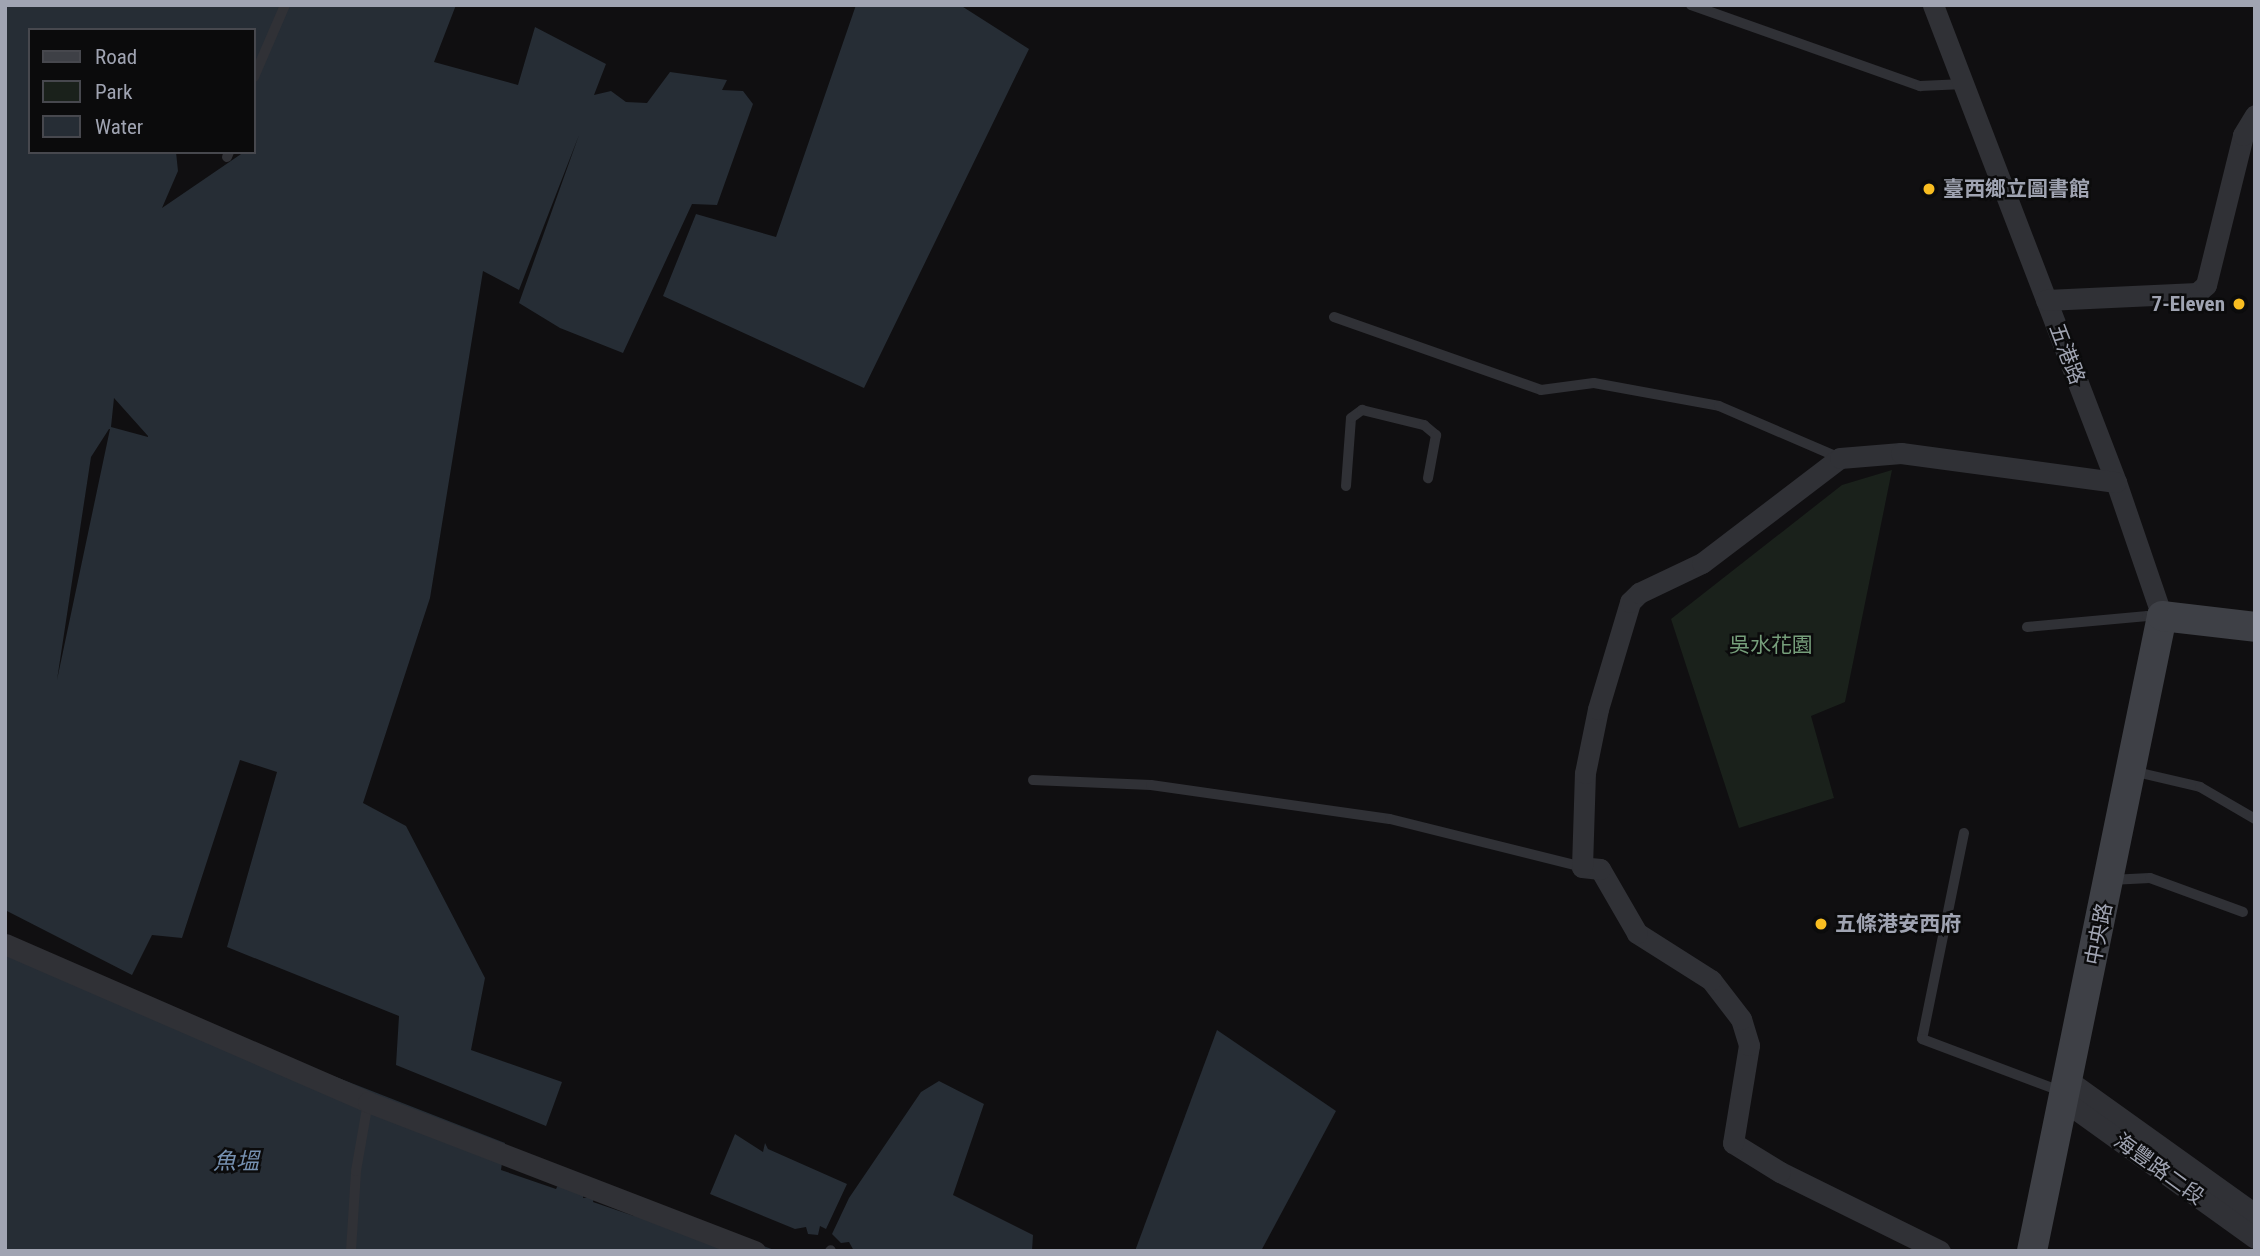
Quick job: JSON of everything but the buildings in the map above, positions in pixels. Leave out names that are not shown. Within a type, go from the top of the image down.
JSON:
[{"type":"street","name":"五港路","points":[[1933,5],[2116,482],[2161,620]]},
{"type":"street","points":[[2046,300],[2197,293],[2206,285],[2243,135],[2255,115]]},
{"type":"street","points":[[1940,1251],[1780,1172],[1732,1143],[1749,1045],[1741,1019],[1711,980],[1637,933],[1600,869],[1582,866],[1585,773],[1598,709],[1630,602],[1639,593],[1702,563],[1840,458],[1901,453],[2116,482]]},
{"type":"street","points":[[2161,620],[2255,627]]},
{"type":"street","name":"中央路","points":[[2032,1251],[2110,880],[2161,620]]},
{"type":"street","points":[[5,944],[368,1102],[755,1251]]},
{"type":"street","name":"海豐路二段","points":[[2066,1091],[2255,1214]]},
{"type":"street","name":"海豐路二段","points":[[2066,1091],[2255,1238]]},
{"type":"lane","points":[[256,71],[285,5]]},
{"type":"lane","points":[[1691,5],[1920,86],[1964,84]]},
{"type":"lane","points":[[1334,317],[1541,390],[1594,383],[1719,405],[1840,458]]},
{"type":"lane","points":[[1346,486],[1350,418],[1362,410],[1424,425],[1436,435],[1428,478]]},
{"type":"lane","points":[[2027,627],[2147,615],[2161,620]]},
{"type":"lane","points":[[2132,771],[2200,787],[2255,819]]},
{"type":"lane","points":[[1033,780],[1151,785],[1390,819],[1582,866]]},
{"type":"lane","points":[[1964,833],[1922,1039],[2066,1091]]},
{"type":"lane","points":[[2110,880],[2150,878],[2243,912]]},
{"type":"lane","points":[[351,1251],[356,1171],[368,1102]]},
{"type":"green space","name":"吳水花園","points":[[1892,470],[1845,702],[1811,716],[1834,798],[1739,828],[1671,619],[1842,485]]},
{"type":"water","points":[[5,5],[456,5],[434,62],[518,85],[535,27],[606,64],[594,95],[611,91],[626,102],[647,103],[670,72],[727,80],[722,90],[743,91],[753,104],[717,205],[692,204],[623,353],[560,328],[519,303],[579,135],[519,290],[483,271],[430,598],[363,803],[406,826],[485,978],[471,1050],[562,1082],[546,1126],[396,1065],[399,1016],[227,947],[277,772],[240,760],[182,938],[152,935],[132,975],[5,910]],"holes":[[[114,398],[148,436],[148,437],[111,427]],[[110,429],[57,680],[91,457]]]},
{"type":"water","points":[[856,5],[960,5],[1029,49],[864,388],[663,296],[696,214],[776,237]]},
{"type":"water","name":"魚塭","points":[[5,948],[505,1143],[501,1170],[556,1189],[558,1185],[584,1193],[583,1198],[594,1197],[593,1202],[634,1216],[641,1200],[777,1251],[5,1251]]},
{"type":"water","points":[[1217,1030],[1336,1111],[1261,1251],[1135,1251]]},
{"type":"water","points":[[939,1081],[984,1104],[953,1195],[1033,1235],[1032,1251],[854,1251],[849,1242],[841,1243],[832,1234],[849,1198],[921,1092]]},
{"type":"water","points":[[735,1134],[763,1152],[765,1143],[768,1149],[847,1184],[826,1229],[820,1226],[818,1235],[808,1234],[806,1227],[795,1229],[710,1194]]},
{"type":"place","name":"臺西鄉立圖書館","points":[[1929,189]]},
{"type":"place","name":"7-Eleven","points":[[2239,304]]},
{"type":"place","name":"五條港安西府","points":[[1821,924]]}]
